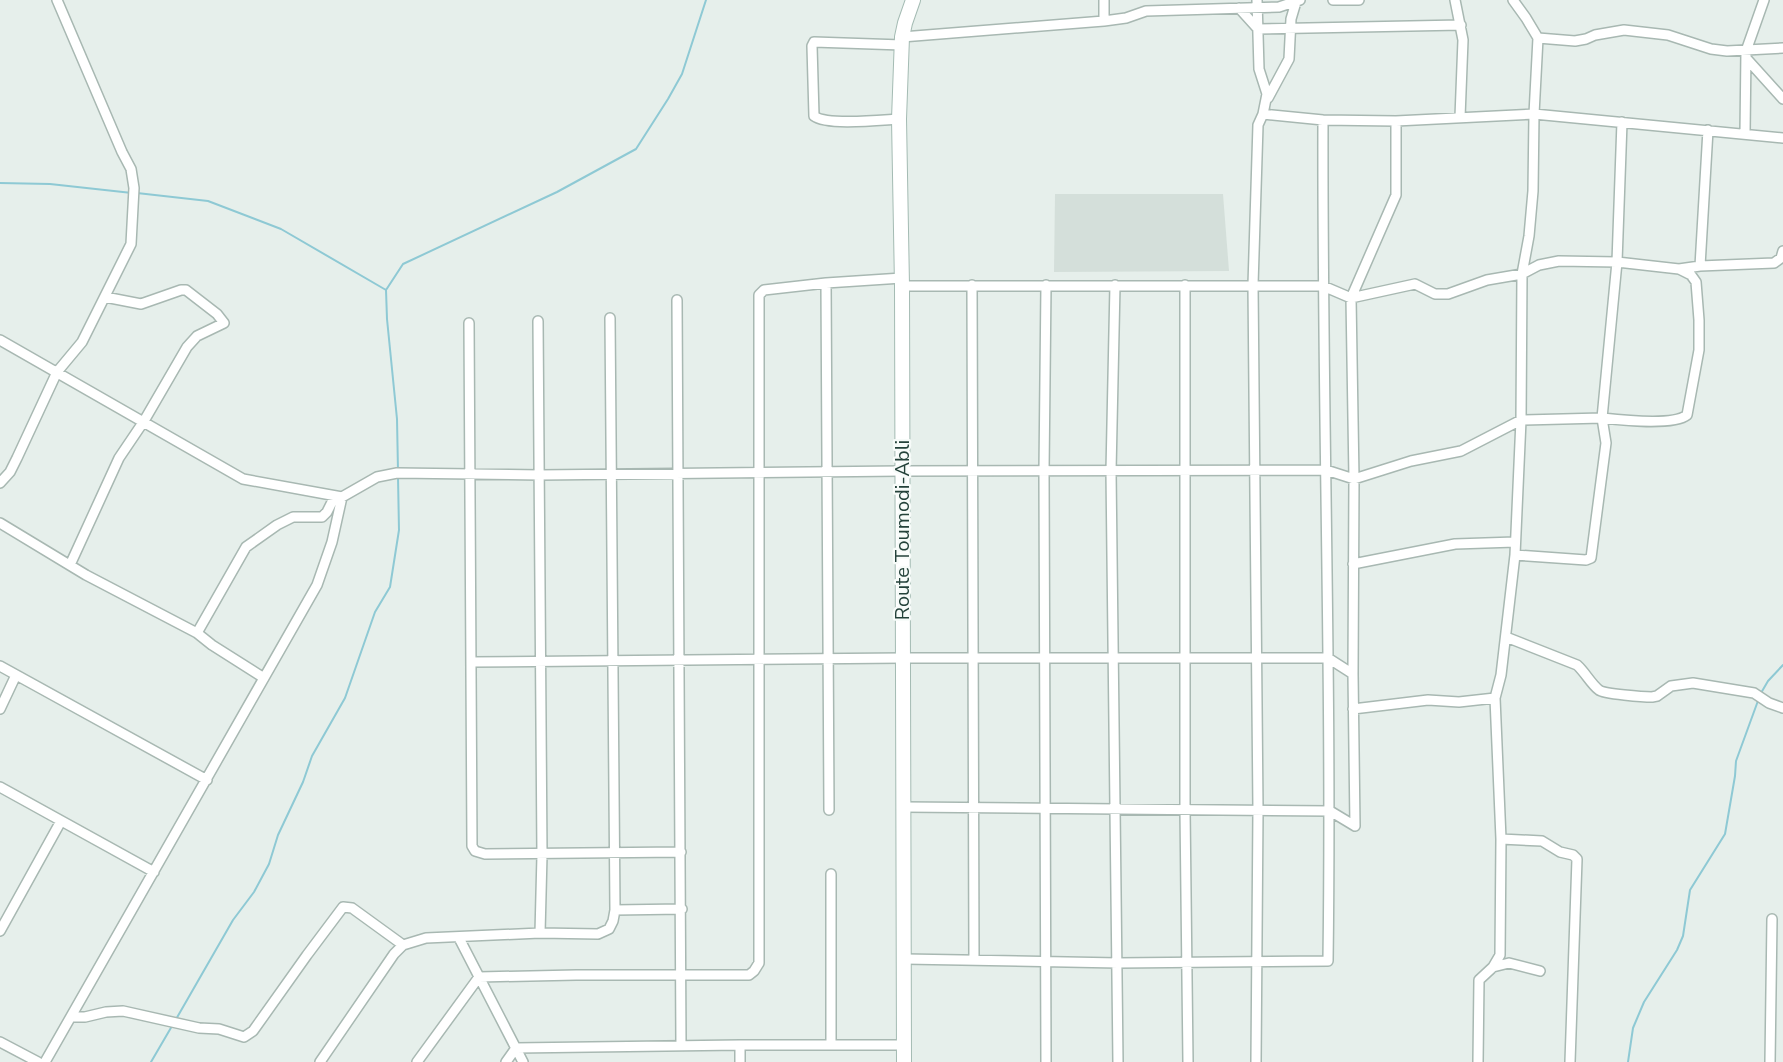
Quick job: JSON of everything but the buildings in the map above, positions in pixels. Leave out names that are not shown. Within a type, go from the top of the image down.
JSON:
[{"type":"street","points":[[0,483],[10,472],[17,459],[57,372],[78,348],[130,244],[134,197],[132,175],[57,0]]},
{"type":"street","name":"Route Toumodi-Abli","points":[[904,1062],[902,282],[899,119],[902,41],[905,22],[913,0]]},
{"type":"street","points":[[1104,0],[1104,21]]},
{"type":"street","points":[[1333,0],[1359,0]]},
{"type":"street","points":[[1455,0],[1463,40],[1460,117]]},
{"type":"street","points":[[1478,1062],[1479,980],[1493,967],[1500,955],[1501,839],[1495,698],[1501,675],[1515,555],[1521,420],[1522,274],[1529,236],[1533,191],[1538,38],[1513,0]]},
{"type":"street","points":[[1745,133],[1746,54],[1764,0]]},
{"type":"street","points":[[899,119],[843,122],[818,119],[814,116],[812,46],[814,42],[902,41],[1104,21],[1126,18],[1146,11],[1239,8],[1257,4],[1279,7],[1298,1]]},
{"type":"street","points":[[1266,101],[1289,59],[1291,14],[1298,1]]},
{"type":"street","points":[[1256,1062],[1258,810],[1253,285],[1258,124],[1266,101],[1266,88],[1259,69],[1257,4]]},
{"type":"street","points":[[1239,8],[1258,29]]},
{"type":"street","points":[[1258,29],[1461,25]]},
{"type":"street","points":[[1538,38],[1575,41],[1624,30],[1668,35],[1711,49],[1746,54],[1783,48]]},
{"type":"street","points":[[1746,54],[1783,99]]},
{"type":"street","points":[[1263,114],[1323,120],[1396,121],[1534,114],[1783,137]]},
{"type":"street","points":[[905,959],[1118,963],[1328,961],[1330,811],[1323,120]]},
{"type":"street","points":[[904,807],[1330,811],[1355,826],[1351,298],[1396,195],[1396,121]]},
{"type":"street","points":[[1515,555],[1586,560],[1592,558],[1606,443],[1602,418],[1617,262],[1622,122]]},
{"type":"street","points":[[1700,266],[1707,130]]},
{"type":"street","points":[[479,977],[749,975],[759,963],[759,296],[764,290],[826,283],[902,282],[972,285],[1253,285],[1323,286],[1351,298],[1415,284],[1435,294],[1449,294],[1487,280],[1522,274],[1539,265],[1559,261],[1617,262],[1679,269],[1700,266],[1780,265],[1783,251]]},
{"type":"street","points":[[197,633],[246,547],[277,525],[293,517],[322,517],[338,496],[387,474],[1326,470],[1354,479],[1411,461],[1461,451],[1521,420],[1602,418],[1640,422],[1678,419],[1687,415],[1699,350],[1695,282],[1691,275],[1679,269]]},
{"type":"street","points":[[826,283],[829,810]]},
{"type":"street","points":[[972,285],[974,960]]},
{"type":"street","points":[[1046,285],[1044,471],[1046,1062]]},
{"type":"street","points":[[1115,285],[1112,471],[1118,1062]]},
{"type":"street","points":[[1185,285],[1185,810],[1188,1062]]},
{"type":"street","points":[[70,565],[119,458],[191,342],[207,331],[223,325],[224,322],[192,294],[183,290],[141,304],[105,297]]},
{"type":"street","points":[[677,300],[681,1046]]},
{"type":"street","points":[[320,1062],[394,954],[403,945],[426,938],[540,933],[598,934],[612,925],[615,910],[610,318]]},
{"type":"street","points":[[538,321],[542,855],[540,933]]},
{"type":"street","points":[[469,322],[472,846],[475,851],[485,854],[681,852]]},
{"type":"street","points":[[0,340],[243,478],[338,496]]},
{"type":"street","points":[[45,1062],[317,585],[332,542],[338,496]]},
{"type":"street","points":[[0,523],[70,565],[197,633],[264,678]]},
{"type":"street","points":[[1353,564],[1455,544],[1515,542]]},
{"type":"street","points":[[1506,637],[1577,665],[1597,689],[1604,693],[1652,697],[1671,686],[1693,683],[1754,693],[1768,703],[1783,708]]},
{"type":"street","points":[[471,662],[828,658],[1328,658],[1353,674]]},
{"type":"street","points":[[0,666],[207,780]]},
{"type":"street","points":[[0,708],[16,675]]},
{"type":"street","points":[[1353,710],[1428,700],[1459,702],[1495,698]]},
{"type":"street","points":[[0,787],[154,872]]},
{"type":"street","points":[[0,931],[62,821]]},
{"type":"street","points":[[1501,839],[1542,842],[1560,852],[1573,855],[1577,859],[1570,1062]]},
{"type":"street","points":[[831,874],[831,1044]]},
{"type":"street","points":[[72,1017],[123,1011],[199,1028],[219,1029],[244,1037],[253,1031],[343,907],[352,908],[403,945]]},
{"type":"street","points":[[615,910],[682,909]]},
{"type":"street","points":[[1770,1062],[1772,919]]},
{"type":"street","points":[[459,938],[523,1062]]},
{"type":"street","points":[[1493,967],[1509,963],[1540,971]]},
{"type":"street","points":[[417,1062],[479,977]]},
{"type":"street","points":[[0,1042],[38,1062]]},
{"type":"street","points":[[740,1045],[740,1062]]},
{"type":"street","points":[[516,1048],[904,1045]]},
{"type":"street","points":[[506,1062],[516,1048]]},
{"type":"shaded area","points":[[1055,194],[1223,194],[1229,271],[1054,272]]},
{"type":"waterway","points":[[398,471],[397,419],[386,290],[403,264],[557,192],[636,149],[682,74],[706,0]]},
{"type":"waterway","points":[[0,183],[50,184],[132,193]]},
{"type":"waterway","points":[[137,193],[208,201],[281,229],[386,290]]},
{"type":"waterway","points":[[175,1021],[233,920],[254,892],[269,864],[278,835],[303,782],[312,756],[345,698],[375,612],[390,587],[399,530],[398,477]]},
{"type":"waterway","points":[[1761,693],[1768,681],[1783,665]]},
{"type":"waterway","points":[[1628,1062],[1633,1028],[1644,1002],[1677,950],[1683,936],[1690,890],[1725,834],[1736,761],[1759,698]]},
{"type":"waterway","points":[[151,1062],[172,1026]]}]
